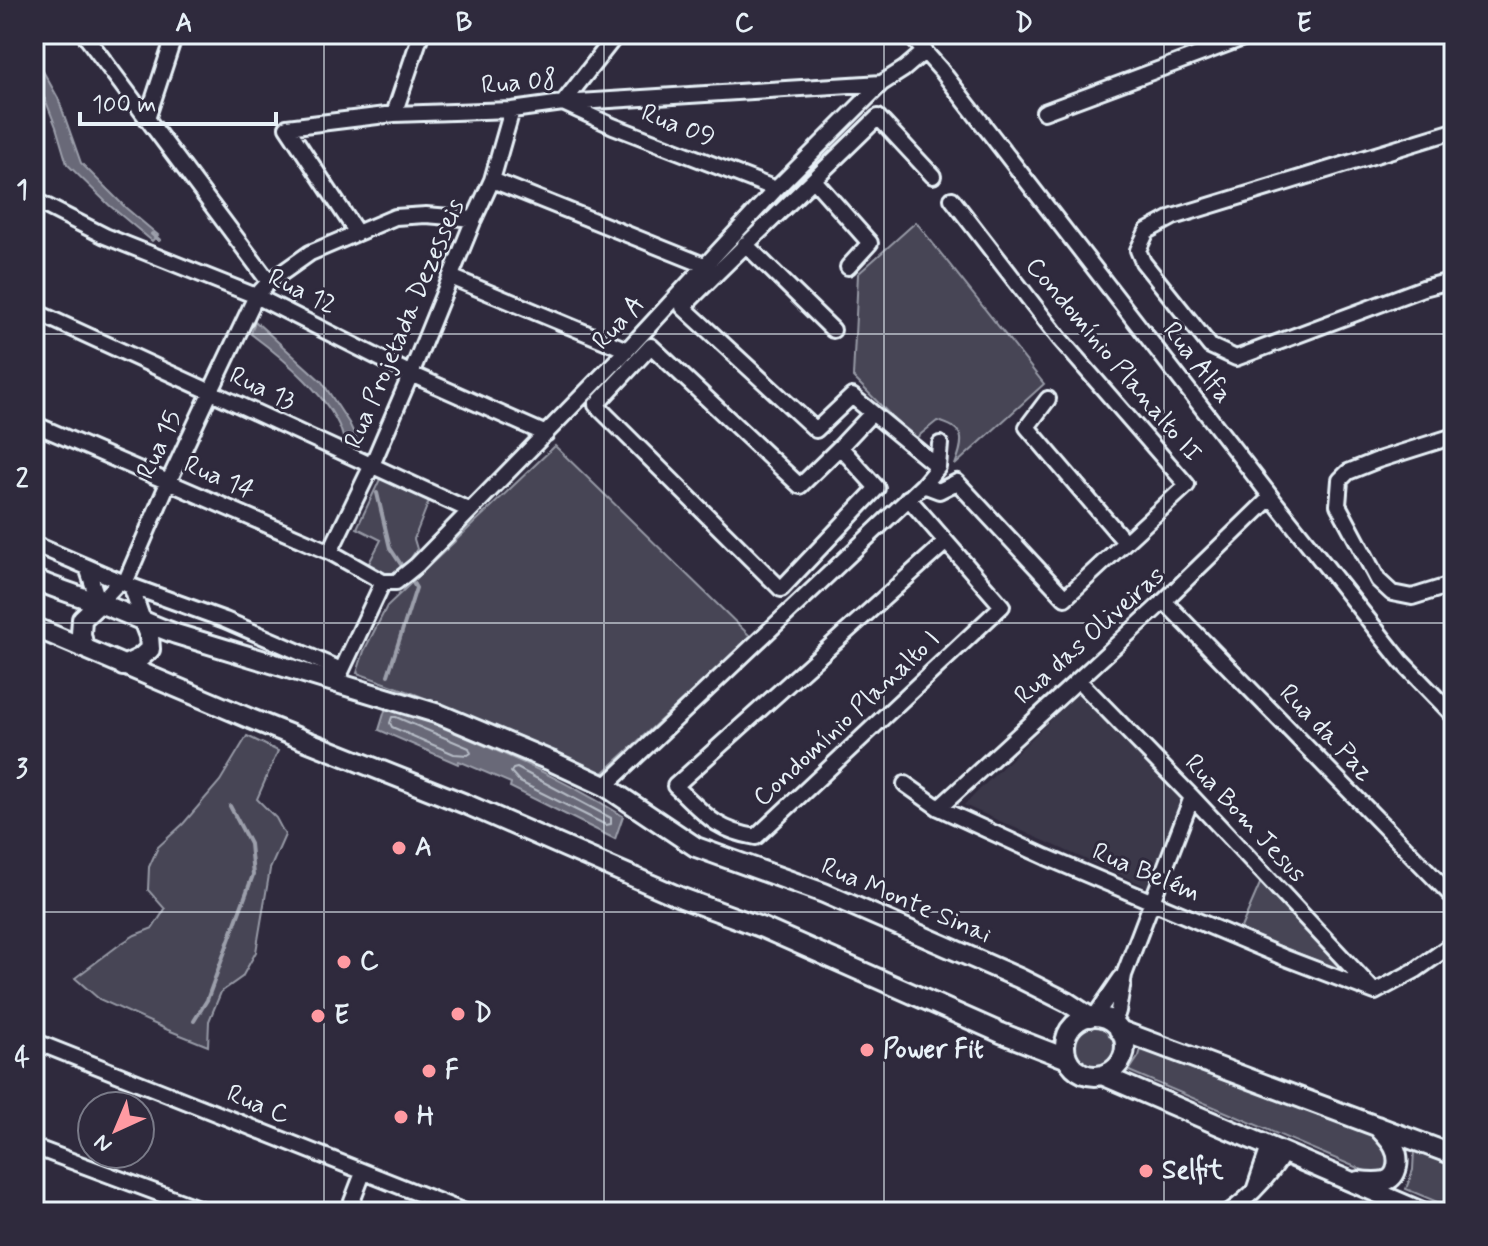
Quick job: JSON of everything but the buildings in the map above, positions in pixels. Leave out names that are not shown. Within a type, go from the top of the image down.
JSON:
[{"type":"main road","points":[[34,579],[144,623],[150,649],[123,666]]},
{"type":"main road","points":[[84,648],[82,619],[99,603]]},
{"type":"main road","name":"Rua Monte Sinai","points":[[144,623],[339,676],[439,714],[605,786],[696,847],[838,899],[1019,978],[1092,1016]]},
{"type":"main road","points":[[34,627],[468,805],[682,898],[763,928],[1001,1033],[1068,1059]]},
{"type":"main road","points":[[1117,1026],[1124,1043],[1123,1057],[1115,1069],[1094,1076],[1078,1071],[1065,1051],[1068,1033],[1080,1020],[1092,1016],[1105,1018],[1117,1026],[1454,1155]]},
{"type":"main road","points":[[1102,1075],[1422,1212]]},
{"type":"main road","points":[[1347,1180],[1380,1182],[1389,1180],[1395,1174],[1395,1149],[1376,1125]]},
{"type":"street","points":[[84,34],[269,282]]},
{"type":"street","points":[[147,119],[175,34]]},
{"type":"street","points":[[394,114],[421,34]]},
{"type":"street","points":[[563,103],[617,34]]},
{"type":"street","name":"Rua Alfa","points":[[909,34],[950,82],[1401,661],[1454,716]]},
{"type":"street","points":[[1044,112],[1254,34]]},
{"type":"street","name":"Rua A","points":[[389,582],[417,565],[627,350],[776,189],[882,83],[925,51]]},
{"type":"street","name":"Rua 08","points":[[357,233],[287,127],[394,114],[512,110],[563,103],[882,83]]},
{"type":"street","name":"Rua 09","points":[[563,103],[613,126],[776,189]]},
{"type":"street","name":"Rua Projetada Dezesseis","points":[[330,552],[372,465],[492,180],[512,110]]},
{"type":"street","points":[[933,176],[878,117],[683,307],[816,430],[852,396],[938,467]]},
{"type":"street","points":[[1454,131],[1173,217],[1147,231],[1138,250],[1143,262],[1210,346],[1236,358],[1423,288],[1454,280]]},
{"type":"street","points":[[492,180],[704,265]]},
{"type":"street","points":[[814,180],[870,243],[848,267]]},
{"type":"street","name":"Condomínio Planalto II","points":[[923,485],[939,491],[957,482],[1065,598],[1187,485],[1060,339],[952,199]]},
{"type":"street","name":"Rua 12","points":[[34,200],[105,236],[256,296],[411,374],[546,434]]},
{"type":"street","points":[[256,296],[269,282],[310,253],[395,217],[426,215],[474,219]]},
{"type":"street","points":[[745,244],[833,330]]},
{"type":"street","points":[[451,277],[627,350]]},
{"type":"street","name":"Rua 15","points":[[99,603],[125,583],[168,483],[256,296]]},
{"type":"street","name":"Rua 13","points":[[34,311],[469,510]]},
{"type":"street","points":[[840,447],[877,488],[781,589],[596,405],[651,346],[800,486],[872,413]]},
{"type":"street","points":[[1048,399],[1027,427],[1125,542]]},
{"type":"street","name":"Rua 14","points":[[34,424],[330,552],[389,582]]},
{"type":"street","points":[[1454,436],[1348,472],[1340,480],[1338,505],[1378,580],[1392,593],[1412,597],[1454,584]]},
{"type":"street","points":[[605,786],[923,485],[938,467],[940,444]]},
{"type":"street","name":"Rua das Oliveiras","points":[[939,808],[1164,601],[1271,497]]},
{"type":"street","name":"Condomínio Planalto I","points":[[908,498],[1002,606],[756,837],[737,834],[716,825],[675,786],[946,542]]},
{"type":"street","points":[[34,544],[125,583],[225,620],[339,676],[389,582]]},
{"type":"street","points":[[87,567],[99,603]]},
{"type":"street","points":[[125,583],[144,623]]},
{"type":"street","name":"Rua da Paz","points":[[1164,601],[1454,898]]},
{"type":"street","name":"Rua Bom Jesus","points":[[1078,680],[1375,992]]},
{"type":"street","name":"Rua Belém","points":[[905,784],[939,808],[1046,857],[1283,957],[1375,992]]},
{"type":"street","points":[[1117,1026],[1124,975],[1192,797]]},
{"type":"street","points":[[1375,992],[1416,970],[1454,943]]},
{"type":"street","points":[[1092,1016],[1124,975]]},
{"type":"street","name":"Rua C","points":[[34,1041],[465,1212]]},
{"type":"street","points":[[34,1147],[209,1212]]},
{"type":"street","points":[[1229,1212],[1253,1192],[1276,1150]]},
{"type":"street","points":[[348,1212],[363,1173]]},
{"type":"shaded area","points":[[916,222],[1044,384],[955,465],[961,437],[954,427],[937,421],[916,438],[853,377],[858,274]]},
{"type":"shaded area","points":[[555,446],[751,637],[602,774],[481,720],[357,673],[364,651],[387,606]]},
{"type":"shaded area","points":[[381,477],[429,501],[414,539],[417,549],[405,566],[392,575],[368,565],[381,540],[357,528]]},
{"type":"shaded area","points":[[1082,689],[1188,796],[1152,889],[964,805]]},
{"type":"shaded area","points":[[247,736],[278,751],[257,799],[276,818],[285,835],[270,869],[256,952],[242,977],[221,992],[209,1021],[208,1046],[99,999],[75,978],[119,945],[153,928],[165,909],[148,890],[149,867],[158,847],[183,824],[220,781]]},
{"type":"shaded area","points":[[1262,879],[1355,976],[1240,930]]},
{"type":"shaded area","points":[[1095,1025],[1110,1031],[1116,1046],[1110,1061],[1095,1067],[1080,1061],[1074,1046],[1080,1031]]},
{"type":"shaded area","points":[[1143,1042],[1381,1138],[1388,1150],[1389,1170],[1379,1177],[1129,1071],[1139,1056]]},
{"type":"shaded area","points":[[1414,1150],[1454,1167],[1454,1209],[1406,1189],[1413,1170]]},
{"type":"water","points":[[34,55],[58,98],[81,163],[158,235],[152,241],[67,164],[45,99],[34,80]]},
{"type":"water","points":[[255,321],[322,382],[360,446],[343,437],[329,409],[305,380],[251,334]]},
{"type":"water","points":[[387,704],[537,769],[595,799],[623,816],[615,839],[510,787],[511,783],[379,730]]},
{"type":"waterway","points":[[152,234],[159,240]]},
{"type":"waterway","points":[[377,493],[390,548],[404,569]]},
{"type":"waterway","points":[[388,675],[416,588],[409,576]]},
{"type":"waterway","points":[[194,1021],[207,1000],[253,875],[250,844],[230,806]]},
{"type":"place","name":"A","points":[[399,848]]},
{"type":"place","name":"C","points":[[344,962]]},
{"type":"place","name":"D","points":[[458,1014]]},
{"type":"place","name":"E","points":[[318,1016]]},
{"type":"place","name":"Power Fit","points":[[867,1050]]},
{"type":"place","name":"F","points":[[429,1071]]},
{"type":"place","name":"H","points":[[401,1117]]},
{"type":"place","name":"Selfit","points":[[1146,1171]]}]
